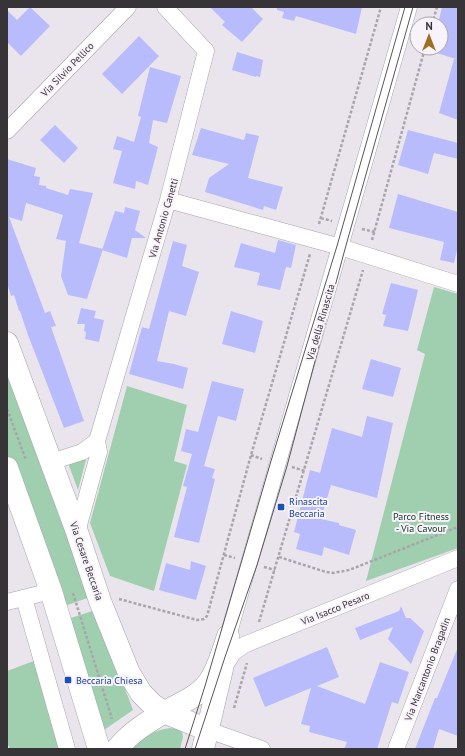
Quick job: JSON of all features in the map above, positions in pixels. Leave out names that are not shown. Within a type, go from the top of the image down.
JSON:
[{"type":"street","name":"Via Silvio Pellico","points":[[7,131],[128,7]]},
{"type":"street","name":"Via Antonio Canetti","points":[[77,532],[99,452],[97,441],[168,200],[206,51],[164,7]]},
{"type":"street","name":"Via della Rinascita","points":[[228,636],[341,248],[409,7]]},
{"type":"street","points":[[168,200],[341,248],[458,284]]},
{"type":"street","name":"Via Cesare Beccaria","points":[[7,343],[77,532],[100,601],[132,679],[145,697],[164,712],[205,739]]},
{"type":"street","points":[[51,462],[82,452],[97,441]]},
{"type":"street","points":[[7,468],[52,590],[99,749]]},
{"type":"street","name":"Via Isacco Pesaro","points":[[222,670],[233,653],[244,645],[458,558]]},
{"type":"street","name":"Via Marcantonio Bragadin","points":[[396,749],[458,589]]},
{"type":"street","points":[[7,602],[52,590]]},
{"type":"street","points":[[24,598],[67,749]]},
{"type":"street","points":[[228,636],[222,670],[205,739],[262,749]]},
{"type":"street","points":[[118,749],[131,734],[164,712],[195,695],[205,686],[216,668],[228,636]]},
{"type":"path","points":[[58,614],[114,597],[197,620],[204,619],[207,616],[251,456],[381,7]]},
{"type":"path","points":[[258,624],[367,256],[423,56]]},
{"type":"path","points":[[279,557],[333,573],[349,570],[458,527]]},
{"type":"path","points":[[233,710],[248,658]]},
{"type":"green space","name":"Parco Fitness - Via Cavour","points":[[434,287],[458,294],[458,548],[366,581],[425,354],[417,350]]},
{"type":"green space","points":[[7,365],[90,597],[62,607],[7,455]]},
{"type":"green space","points":[[127,386],[187,405],[174,461],[187,465],[154,591],[110,576],[90,523]]},
{"type":"green space","points":[[87,456],[78,490],[68,463]]},
{"type":"green space","points":[[95,610],[133,710],[104,730],[68,619]]},
{"type":"green space","points":[[39,659],[61,749],[10,749],[7,743],[7,671]]},
{"type":"green space","points":[[170,728],[177,729],[182,732],[183,737],[180,749],[130,749],[148,735]]},
{"type":"building","points":[[30,7],[50,26],[21,56],[7,42],[7,10],[17,20]]},
{"type":"building","points":[[210,7],[251,7],[263,19],[242,42],[222,25],[225,22]]},
{"type":"building","points":[[277,7],[362,7],[356,34],[296,16],[294,21],[282,18],[284,12],[277,10]]},
{"type":"building","points":[[442,7],[458,7],[458,120],[439,113],[454,59],[456,59],[446,56],[449,56],[449,16],[440,16]]},
{"type":"building","points":[[139,36],[159,56],[122,94],[102,74]]},
{"type":"building","points":[[237,52],[263,60],[260,77],[232,70]]},
{"type":"building","points":[[150,67],[181,76],[167,123],[153,120],[149,143],[158,147],[148,185],[136,181],[135,189],[113,183],[122,151],[113,149],[117,136],[134,142],[141,117],[138,116]]},
{"type":"building","points":[[55,125],[78,148],[64,163],[40,140]]},
{"type":"building","points":[[201,128],[244,140],[246,133],[259,136],[248,178],[283,187],[276,210],[264,206],[263,210],[205,192],[209,178],[229,164],[192,155]]},
{"type":"building","points":[[408,130],[458,143],[458,159],[434,153],[428,174],[398,165]]},
{"type":"building","points":[[7,159],[36,168],[34,176],[40,177],[39,185],[46,186],[46,188],[68,195],[70,189],[93,193],[79,243],[103,249],[87,299],[68,295],[61,276],[66,241],[56,239],[63,215],[26,203],[22,221],[9,217],[45,313],[50,311],[56,326],[51,327],[84,421],[64,428],[14,295],[11,296],[7,283]]},
{"type":"building","points":[[398,194],[458,212],[458,246],[454,263],[440,260],[444,242],[389,228]]},
{"type":"building","points":[[125,207],[140,211],[135,230],[146,238],[132,238],[127,258],[102,250],[115,211],[124,213]]},
{"type":"building","points":[[278,240],[296,245],[291,268],[286,267],[280,290],[257,285],[260,273],[234,267],[241,243],[275,253]]},
{"type":"building","points":[[173,241],[187,245],[182,266],[199,272],[186,316],[169,311],[157,361],[188,368],[183,389],[129,374],[142,327],[149,329]]},
{"type":"building","points":[[391,283],[418,290],[408,331],[383,326],[386,315],[382,314]]},
{"type":"building","points":[[81,308],[96,311],[94,318],[104,320],[99,342],[85,339],[85,324],[77,324]]},
{"type":"building","points":[[231,311],[263,321],[255,353],[222,344]]},
{"type":"building","points":[[371,359],[401,368],[393,397],[362,389]]},
{"type":"building","points":[[212,381],[244,389],[236,421],[218,416],[204,466],[215,469],[212,478],[215,479],[199,543],[174,537],[187,487],[183,486],[192,454],[181,451],[186,429],[198,432]]},
{"type":"building","points":[[367,416],[393,423],[377,498],[331,485],[321,519],[339,523],[339,525],[356,530],[349,555],[324,547],[322,556],[296,549],[300,534],[294,532],[310,470],[320,473],[332,428],[362,437]]},
{"type":"building","points":[[191,561],[206,566],[196,600],[159,590],[166,563],[190,570]]},
{"type":"building","points":[[401,606],[406,618],[410,618],[424,631],[411,664],[388,639],[393,627],[360,640],[355,628],[399,611]]},
{"type":"building","points":[[327,647],[339,677],[317,686],[365,704],[380,662],[409,672],[398,704],[392,702],[377,749],[344,749],[347,742],[309,732],[310,726],[301,724],[311,688],[265,707],[253,678]]},
{"type":"building","points":[[458,647],[458,736],[439,729],[433,749],[415,749],[435,698],[437,698]]},
{"type":"tram line","points":[[185,749],[337,246],[405,7]]},
{"type":"tram line","points":[[195,749],[257,565],[287,466],[345,249],[413,7]]},
{"type":"place","name":"Rinascita Beccaria","points":[[281,507]]},
{"type":"place","name":"Beccaria Chiesa","points":[[68,680]]}]
